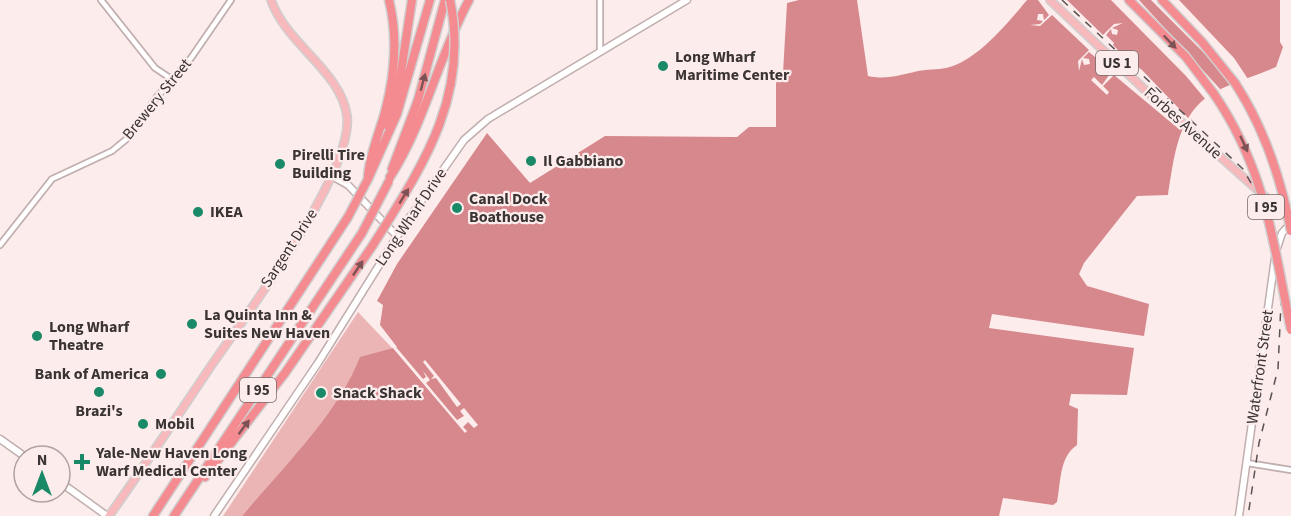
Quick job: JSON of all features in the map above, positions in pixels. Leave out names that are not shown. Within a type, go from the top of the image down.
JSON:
[{"type":"highway","points":[[372,163],[393,76],[394,30],[388,0]]},
{"type":"highway","points":[[386,138],[399,86],[412,0]]},
{"type":"highway","name":"I 95","points":[[153,516],[348,217],[403,98],[430,0]]},
{"type":"highway","name":"I 95","points":[[174,516],[362,233],[389,179],[418,100],[445,0]]},
{"type":"highway","points":[[182,505],[285,373],[373,245],[420,169],[447,105],[456,54],[450,0]]},
{"type":"highway","points":[[389,179],[405,152],[446,49],[469,0]]},
{"type":"highway","name":"I 95","points":[[1129,0],[1186,57],[1214,94],[1239,135],[1263,192],[1291,330]]},
{"type":"highway","name":"I 95","points":[[1162,0],[1202,42],[1251,108],[1278,172],[1291,231]]},
{"type":"highway","points":[[146,516],[171,487]]},
{"type":"main road","name":"Sargent Drive","points":[[108,516],[292,245],[332,176],[347,129],[342,98],[285,27],[271,0]]},
{"type":"main road","name":"Long Wharf Drive","points":[[214,516],[318,363],[397,236],[470,133],[488,119],[687,0]]},
{"type":"main road","name":"Forbes Avenue","points":[[1050,0],[1291,221]]},
{"type":"main road","points":[[332,176],[348,185],[397,236]]},
{"type":"main road","name":"Waterfront Street","points":[[1239,516],[1274,261],[1279,239],[1291,221]]},
{"type":"main road","points":[[72,490],[108,516]]},
{"type":"street","points":[[101,0],[155,68],[173,80]]},
{"type":"street","name":"Brewery Street","points":[[0,245],[36,197],[59,174],[102,156],[121,144],[156,98],[173,80],[231,0]]},
{"type":"street","points":[[600,0],[600,52]]},
{"type":"street","points":[[1247,463],[1291,470]]},
{"type":"shaded area","points":[[799,0],[857,0],[868,76],[881,77],[943,69],[969,58],[991,40],[1027,0],[1280,0],[1280,42],[1283,47],[1276,67],[1223,88],[1208,96],[1196,107],[1181,133],[1168,195],[1137,196],[1084,263],[1079,274],[1087,286],[1149,304],[1144,336],[992,314],[989,328],[1134,348],[1127,395],[1071,394],[1069,405],[1078,409],[1077,445],[1071,450],[1064,463],[1057,502],[1053,505],[1003,498],[999,516],[242,516],[323,420],[338,399],[360,357],[397,347],[380,325],[383,305],[377,301],[397,264],[487,133],[530,183],[605,136],[737,137],[749,127],[776,127],[776,83],[783,73],[787,3]]},
{"type":"shaded area","points":[[358,312],[394,350],[360,358],[338,400],[291,460],[242,516],[223,516]]},
{"type":"pier","points":[[1038,0],[1067,0],[1103,35],[1114,24],[1123,23],[1112,28],[1118,30],[1117,35],[1112,34],[1111,29],[1106,35],[1114,43],[1113,45],[1124,56],[1126,54],[1127,59],[1142,70],[1190,120],[1180,130],[1114,75],[1103,86],[1109,92],[1107,95],[1091,80],[1094,77],[1102,85],[1112,71],[1089,52],[1083,58],[1089,59],[1090,64],[1084,65],[1082,59],[1079,71],[1078,61],[1089,50],[1052,15],[1040,26],[1030,25],[1040,24],[1043,21],[1037,20],[1038,14],[1043,14],[1044,20],[1049,15]]},
{"type":"pier","points":[[1111,0],[1139,0],[1220,89],[1206,100],[1186,76]]},
{"type":"pier","points":[[1151,0],[1179,0],[1234,58],[1248,79],[1232,85],[1216,65]]},
{"type":"pier","points":[[385,334],[423,379],[426,377],[423,371],[430,380],[426,383],[457,420],[464,416],[460,411],[464,408],[478,425],[474,428],[468,422],[463,427],[467,431],[465,433],[392,347]]},
{"type":"pier","points":[[425,360],[461,404],[457,407],[436,378],[431,379],[434,376],[423,362]]},
{"type":"railway","points":[[1062,0],[1243,169],[1264,206],[1273,229],[1282,281],[1278,369],[1259,443],[1248,516]]},
{"type":"place","name":"Long Wharf Maritime Center","points":[[663,66]]},
{"type":"place","name":"Il Gabbiano","points":[[531,161]]},
{"type":"place","name":"Pirelli Tire Building","points":[[280,164]]},
{"type":"place","name":"Canal Dock Boathouse","points":[[457,208]]},
{"type":"place","name":"IKEA","points":[[198,212]]},
{"type":"place","name":"La Quinta Inn & Suites New Haven","points":[[192,324]]},
{"type":"place","name":"Long Wharf Theatre","points":[[37,336]]},
{"type":"place","name":"Bank of America","points":[[161,374]]},
{"type":"place","name":"Brazi's","points":[[99,392]]},
{"type":"place","name":"Snack Shack","points":[[321,393]]},
{"type":"place","name":"Mobil","points":[[143,424]]},
{"type":"place","name":"Yale-New Haven Long Warf Medical Center","points":[[82,462]]}]
